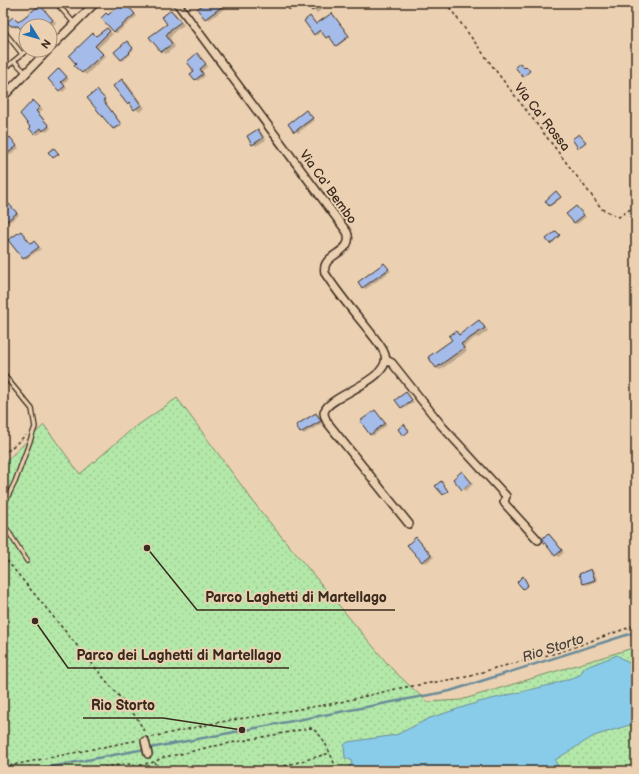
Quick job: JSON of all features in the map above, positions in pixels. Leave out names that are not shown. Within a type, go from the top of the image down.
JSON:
[{"type":"street","name":"Via Ca' Bembo","points":[[176,3],[347,232],[349,240],[347,245],[327,262],[325,266],[325,273],[375,339],[385,354],[386,360]]},
{"type":"street","points":[[58,40],[93,4]]},
{"type":"street","points":[[3,97],[40,58]]},
{"type":"street","points":[[409,524],[353,455],[324,416],[328,405],[363,385],[377,374],[386,360],[392,363],[442,426],[506,496],[504,502],[506,505],[538,540]]},
{"type":"street","points":[[145,740],[148,754]]},
{"type":"lane","points":[[286,3],[290,8]]},
{"type":"lane","points":[[59,6],[74,23]]},
{"type":"lane","points":[[3,30],[18,49]]},
{"type":"lane","points":[[3,60],[8,66],[18,58]]},
{"type":"lane","points":[[14,61],[26,72]]},
{"type":"lane","points":[[3,374],[32,409],[35,427],[15,482],[3,506],[3,511]]},
{"type":"lane","points":[[3,523],[27,560]]},
{"type":"path","name":"Via Ca' Rossa","points":[[446,3],[498,75],[602,209],[618,217],[636,205]]},
{"type":"path","points":[[3,454],[35,427]]},
{"type":"path","points":[[3,556],[137,718],[144,729],[145,740]]},
{"type":"path","points":[[3,767],[145,740],[214,723],[336,703],[400,688],[471,676],[495,668],[560,652],[636,625]]},
{"type":"path","points":[[80,771],[126,764],[141,765],[154,762],[164,757],[209,747],[311,728],[316,730],[319,734],[330,753],[337,771]]},
{"type":"path","points":[[267,771],[330,753]]},
{"type":"path","points":[[154,762],[166,771]]},
{"type":"path","points":[[160,766],[163,771]]},
{"type":"green space","points":[[177,398],[261,512],[392,669],[427,702],[461,700],[636,647],[636,771],[3,771],[3,464],[44,425],[80,474],[131,430]]},
{"type":"water","points":[[617,655],[636,668],[636,723],[594,736],[555,760],[560,771],[349,771],[349,766],[352,764],[351,760],[345,758],[344,745],[348,742],[396,735],[430,718],[479,702],[550,685],[580,675],[584,668]]},
{"type":"building","points":[[122,3],[125,3],[135,14],[114,32],[101,18],[106,13],[108,15]]},
{"type":"building","points":[[205,3],[227,3],[205,19],[197,9]]},
{"type":"building","points":[[306,3],[322,3],[312,11]]},
{"type":"building","points":[[40,5],[51,18],[23,18]]},
{"type":"building","points":[[171,10],[181,22],[171,29],[166,35],[172,44],[161,52],[149,37],[167,24],[162,17]]},
{"type":"building","points":[[332,13],[349,36],[336,46],[329,36],[326,38],[320,30],[314,35],[304,21],[310,16],[316,24]]},
{"type":"building","points":[[13,17],[18,22],[18,26],[11,26],[7,22]]},
{"type":"building","points":[[107,28],[110,31],[95,46],[103,54],[82,73],[74,66],[76,64],[69,56],[93,33],[96,36]]},
{"type":"building","points":[[127,41],[133,48],[129,52],[130,53],[121,60],[114,52]]},
{"type":"building","points":[[197,53],[206,64],[200,69],[203,74],[195,80],[190,74],[194,71],[187,62]]},
{"type":"building","points":[[520,63],[524,68],[526,66],[530,71],[523,77],[515,67]]},
{"type":"building","points":[[59,68],[67,77],[61,82],[65,86],[59,91],[48,79]]},
{"type":"building","points":[[122,79],[141,105],[134,110],[129,102],[127,104],[113,86]]},
{"type":"building","points":[[97,90],[105,99],[103,100],[121,124],[113,129],[87,98]]},
{"type":"building","points":[[33,100],[40,107],[36,111],[49,126],[43,131],[41,128],[34,134],[20,114]]},
{"type":"building","points":[[306,110],[313,118],[294,132],[288,124]]},
{"type":"building","points":[[258,129],[263,138],[252,145],[247,136]]},
{"type":"building","points":[[579,134],[586,142],[578,148],[572,139]]},
{"type":"building","points":[[10,137],[17,146],[3,157],[3,142]]},
{"type":"building","points":[[54,148],[59,154],[53,158],[48,152]]},
{"type":"building","points":[[556,191],[561,197],[549,206],[545,201]]},
{"type":"building","points":[[9,204],[17,213],[3,224],[3,208]]},
{"type":"building","points":[[576,206],[584,215],[574,223],[566,214]]},
{"type":"building","points":[[21,231],[30,243],[34,241],[39,247],[23,259],[8,240]]},
{"type":"building","points":[[556,231],[560,235],[550,244],[546,239]]},
{"type":"building","points":[[384,263],[389,269],[362,288],[358,282]]},
{"type":"building","points":[[479,320],[485,328],[461,344],[464,348],[436,368],[428,357],[452,340],[449,336],[456,331],[459,335]]},
{"type":"building","points":[[406,392],[412,400],[401,408],[395,400]]},
{"type":"building","points":[[375,410],[385,423],[370,435],[360,421]]},
{"type":"building","points":[[316,413],[321,421],[300,433],[296,425]]},
{"type":"building","points":[[404,424],[409,431],[403,436],[398,429]]},
{"type":"building","points":[[462,471],[471,482],[462,490],[453,479]]},
{"type":"building","points":[[441,481],[448,491],[443,495],[435,486]]},
{"type":"building","points":[[548,533],[562,550],[555,556],[543,541],[543,538]]},
{"type":"building","points":[[416,537],[431,555],[422,562],[407,545]]},
{"type":"building","points":[[591,569],[595,580],[583,584],[579,574]]},
{"type":"building","points":[[523,576],[528,585],[523,589],[517,582]]},
{"type":"waterway","name":"Rio Storto","points":[[29,771],[450,691],[636,632]]},
{"type":"place","name":"Parco Laghetti di Martellago","points":[[147,548]]},
{"type":"place","name":"Parco dei Laghetti di Martellago","points":[[35,621]]},
{"type":"place","name":"Rio Storto","points":[[242,730]]}]
